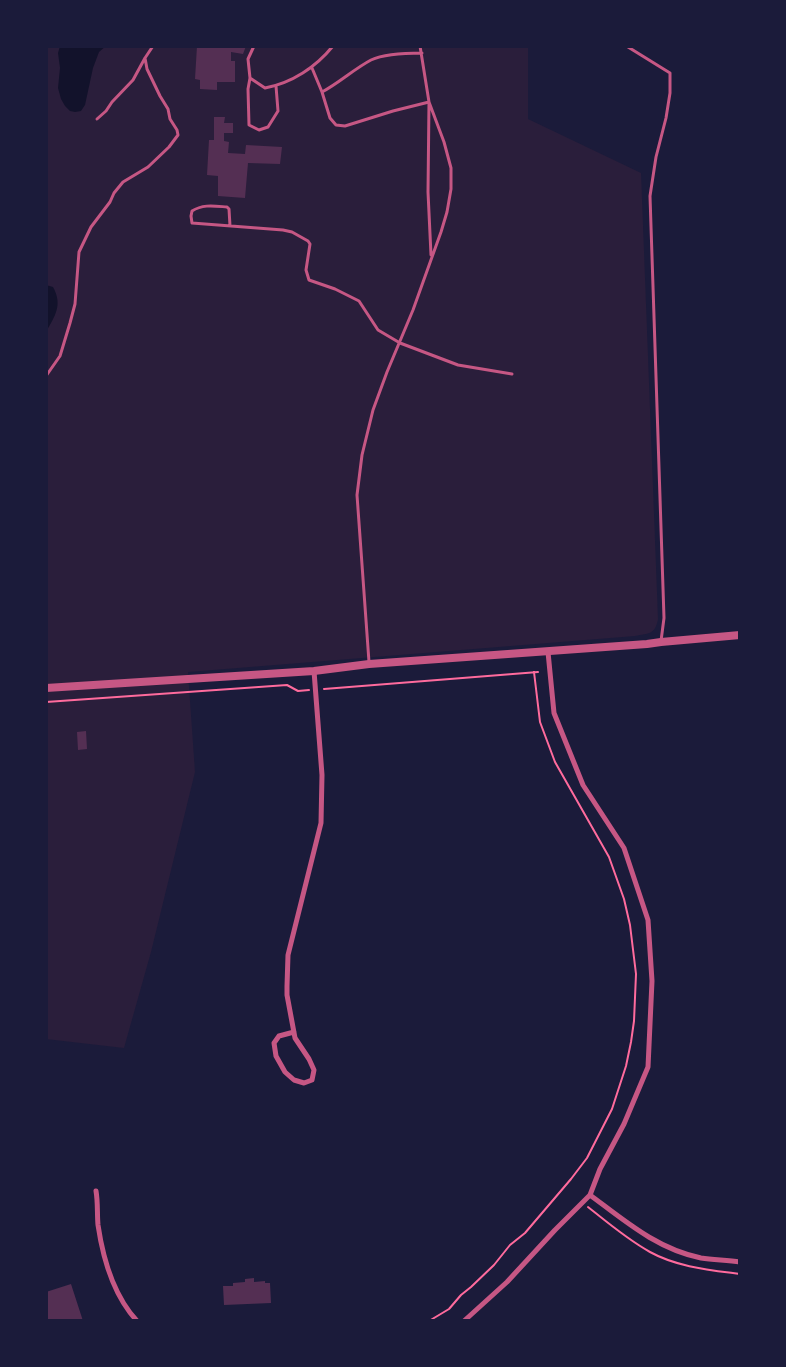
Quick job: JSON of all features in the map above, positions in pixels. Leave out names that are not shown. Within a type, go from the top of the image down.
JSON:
[{"type":"street","points":[[46,688],[314,671],[369,664],[548,652],[740,635]]},
{"type":"street","points":[[464,1321],[507,1282],[590,1195],[600,1169],[624,1124],[648,1067],[652,982],[648,920],[624,848],[583,785],[554,713],[548,652]]},
{"type":"street","points":[[294,1032],[280,1036],[274,1044],[276,1056],[285,1072],[294,1080],[304,1083],[312,1080],[314,1070],[296,1040],[287,995],[288,955],[321,823],[322,775],[314,671]]},
{"type":"street","points":[[96,1191],[98,1224],[116,1292],[137,1321]]},
{"type":"street","points":[[590,1195],[634,1229],[653,1241],[701,1258],[740,1262]]},
{"type":"lane","points":[[97,119],[133,80],[153,46]]},
{"type":"lane","points":[[254,46],[248,59],[250,78],[248,89],[250,125],[258,130],[268,127],[278,110],[276,86]]},
{"type":"lane","points":[[250,78],[265,88],[276,86],[312,68],[333,46]]},
{"type":"lane","points":[[420,46],[429,102],[428,192],[431,258]]},
{"type":"lane","points":[[628,47],[670,73],[670,93],[656,157],[650,196],[664,618],[661,642]]},
{"type":"lane","points":[[322,92],[372,60],[400,53],[422,53]]},
{"type":"lane","points":[[46,376],[60,356],[70,323],[75,304],[80,252],[91,227],[123,182],[148,167],[169,147],[178,135],[168,110],[147,69],[145,58]]},
{"type":"lane","points":[[312,68],[330,118],[336,124],[345,126],[429,102]]},
{"type":"lane","points":[[369,664],[357,495],[362,455],[373,410],[434,250],[451,189],[451,168],[444,142],[429,102]]},
{"type":"lane","points":[[230,226],[229,208],[205,206],[198,207],[192,211],[192,223],[292,232],[310,244],[306,270],[309,280],[335,289],[359,301],[378,330],[400,343],[458,364],[512,374]]},
{"type":"path","points":[[429,1321],[449,1309],[461,1295],[494,1265],[510,1245],[525,1233],[572,1179],[587,1158],[612,1109],[626,1066],[631,1042],[636,974],[634,947],[624,899],[609,857],[554,762],[540,722],[534,672]]},
{"type":"path","points":[[46,702],[287,685],[298,691],[315,690],[538,672]]},
{"type":"shaded area","points":[[46,46],[528,46],[528,119],[641,173],[658,619],[655,628],[648,634],[635,636],[188,672],[195,772],[151,952],[124,1048],[46,1039]]},
{"type":"shaded area","points":[[60,46],[106,46],[99,52],[93,68],[85,105],[81,111],[70,111],[61,99],[58,88],[60,68],[58,53]]},
{"type":"shaded area","points":[[46,285],[53,287],[58,305],[46,332]]},
{"type":"building","points":[[197,46],[246,46],[243,54],[231,52],[231,61],[235,61],[235,82],[217,82],[217,90],[200,89],[200,80],[195,79]]},
{"type":"building","points":[[214,117],[225,117],[224,123],[233,123],[233,133],[224,133],[224,141],[229,142],[228,153],[245,154],[246,145],[282,147],[280,164],[248,163],[245,198],[218,196],[218,176],[207,175],[209,140],[214,140]]},
{"type":"building","points":[[86,731],[87,749],[78,750],[77,732]]},
{"type":"building","points":[[254,1278],[254,1282],[265,1281],[265,1283],[270,1283],[271,1303],[224,1305],[223,1286],[233,1286],[233,1283],[245,1282],[245,1279]]},
{"type":"building","points":[[71,1284],[83,1321],[47,1321],[46,1292]]}]
